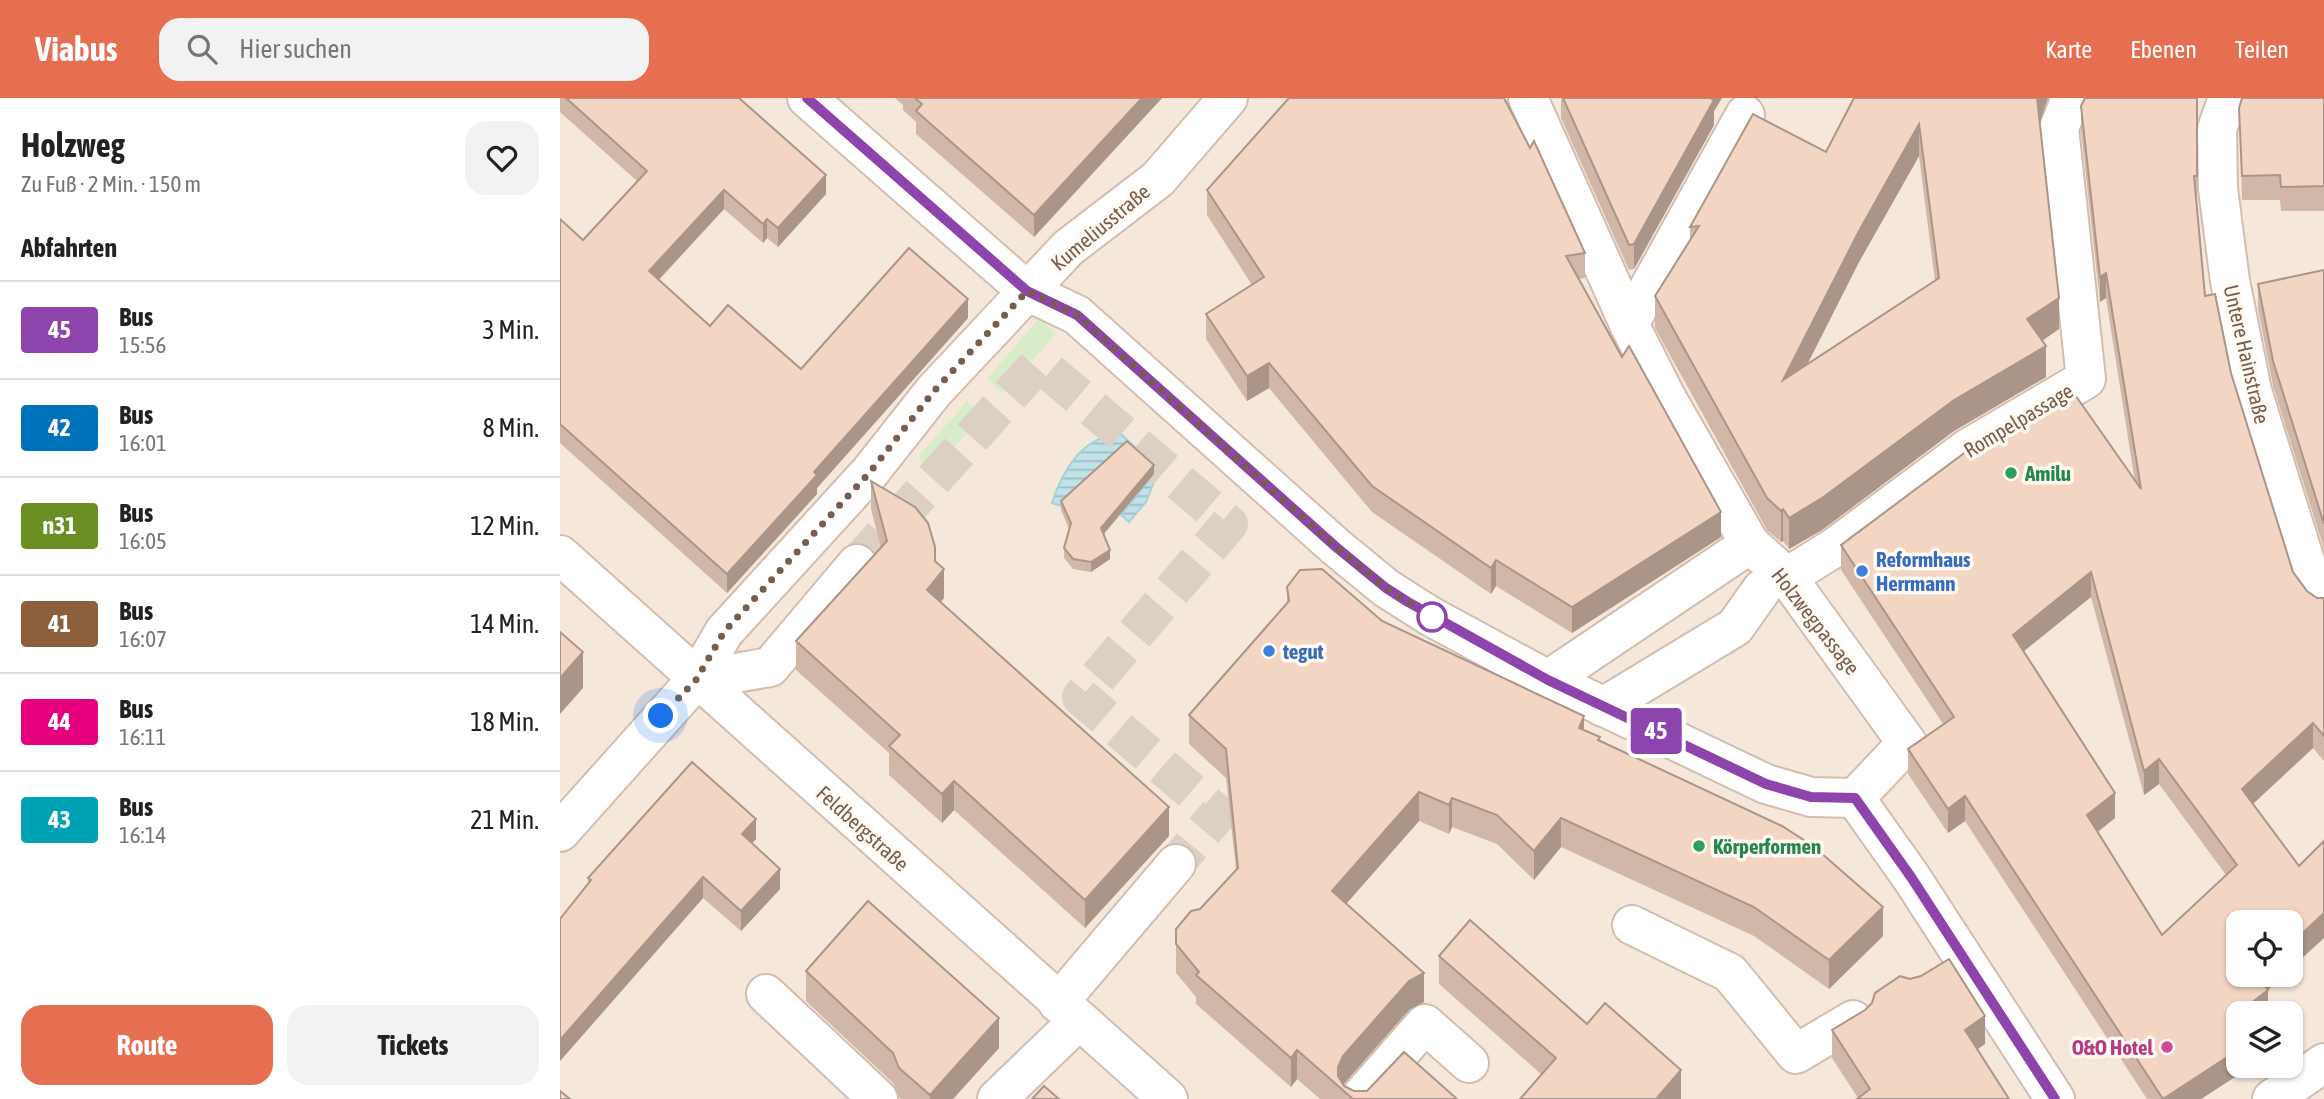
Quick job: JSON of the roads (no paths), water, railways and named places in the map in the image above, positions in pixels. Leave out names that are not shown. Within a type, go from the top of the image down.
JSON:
[{"type":"street","points":[[807,98],[1027,291],[1077,315],[1386,588],[1548,680],[1766,784],[1811,797],[1855,798],[1962,953],[2055,1099]]},
{"type":"street","name":"Kumeliusstraße","points":[[560,832],[696,680],[724,632],[870,472],[934,391],[1068,248],[1158,179],[1228,98]]},
{"type":"street","name":"Holzwegpassage","points":[[1528,98],[1629,324],[1749,544],[1775,583],[1907,743],[1855,798]]},
{"type":"street","name":"Rompelpassage","points":[[1775,583],[1834,548],[1967,449],[2086,379],[2059,128],[2071,98]]},
{"type":"street","name":"Untere Hainstraße","points":[[2228,98],[2217,129],[2230,281],[2252,391],[2314,590],[2324,602]]},
{"type":"street","points":[[1629,324],[1745,115]]},
{"type":"street","points":[[1548,680],[1749,544]]},
{"type":"street","name":"Feldbergstraße","points":[[560,555],[696,680],[1168,1099]]},
{"type":"street","points":[[696,680],[770,667],[857,564]]},
{"type":"street","points":[[1603,707],[1735,627],[1775,583]]},
{"type":"street","points":[[997,1099],[1068,1012],[1175,864]]},
{"type":"street","points":[[1632,925],[1730,974],[1796,1054],[1853,1020]]},
{"type":"street","points":[[1927,975],[1962,953]]},
{"type":"street","points":[[766,994],[878,1099]]},
{"type":"street","points":[[1359,1099],[1425,1024],[1468,1063]]},
{"type":"street","points":[[2272,1099],[2324,1063]]},
{"type":"water","points":[[1122,435],[1159,470],[1146,502],[1129,522],[1121,515],[1154,474],[1064,507],[1052,503],[1076,456],[1096,440]]},
{"type":"tunnel","points":[[857,564],[1039,363],[1229,524],[1081,697],[1218,814],[1176,864]]},
{"type":"place","name":"Amilu","points":[[2011,473]]},
{"type":"place","name":"Reformhaus Herrmann","points":[[1862,571]]},
{"type":"place","name":"tegut","points":[[1269,651]]},
{"type":"place","name":"Körperformen","points":[[1699,846]]},
{"type":"place","name":"O&O Hotel","points":[[2167,1047]]}]
